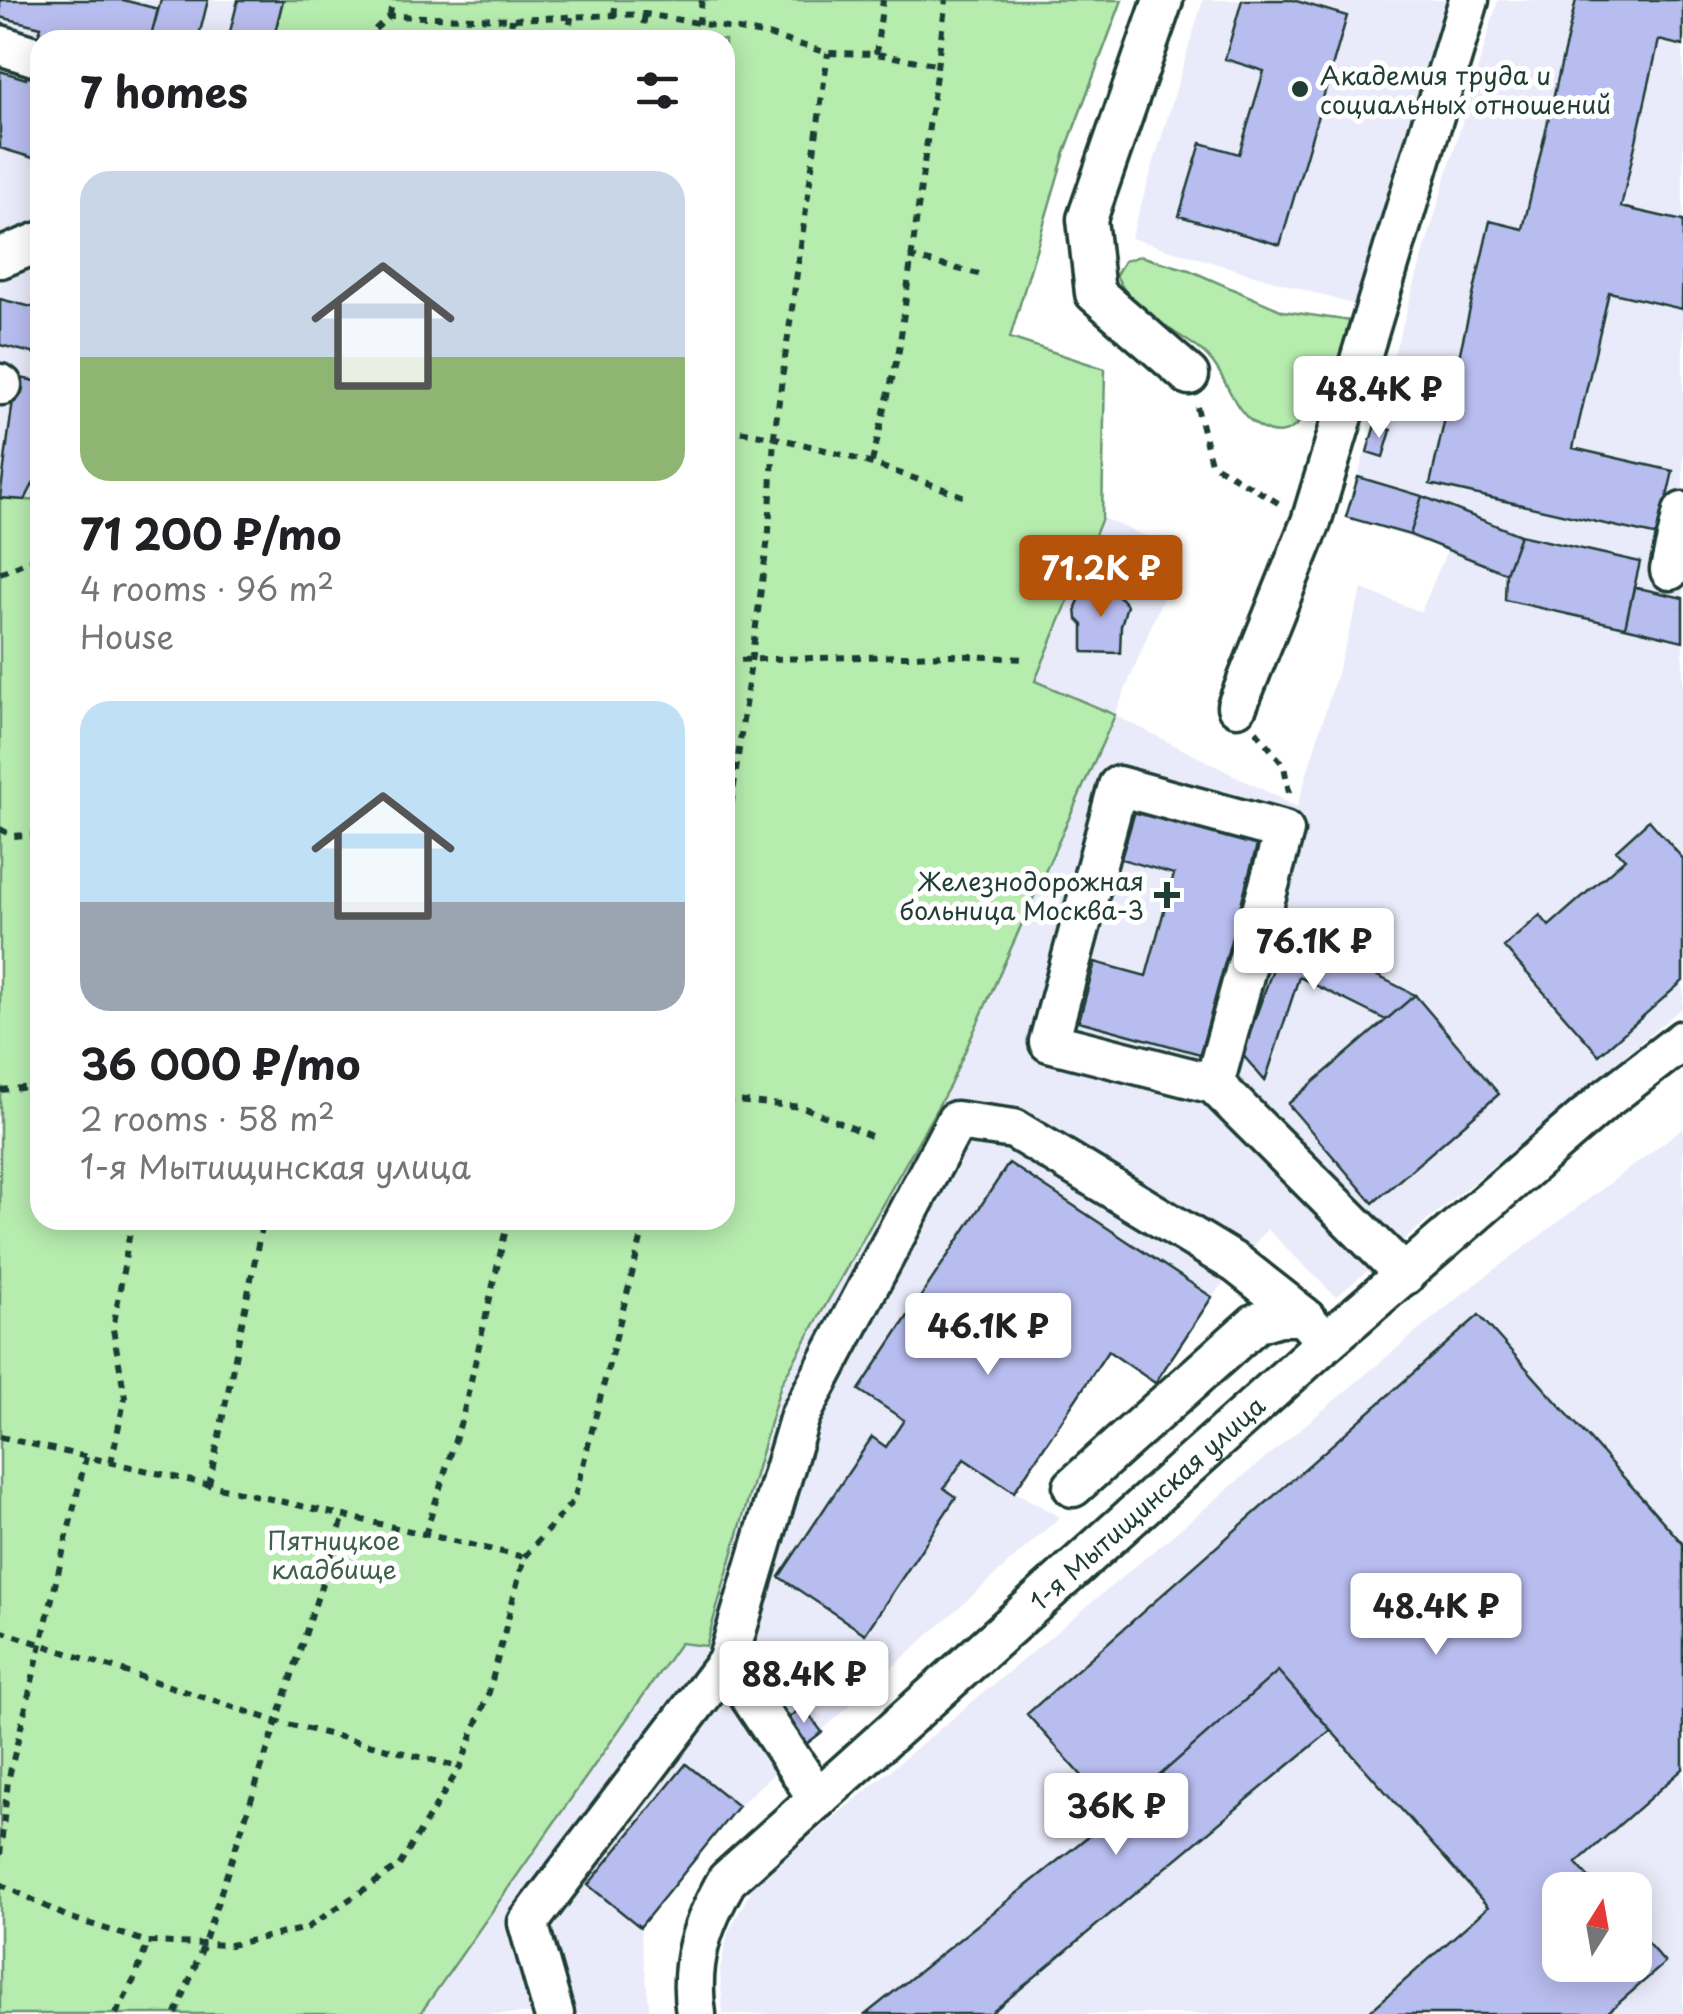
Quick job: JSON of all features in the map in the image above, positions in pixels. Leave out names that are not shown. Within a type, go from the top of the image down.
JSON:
[{"type":"street","points":[[1163,0],[1087,219],[1095,293],[1188,375]]},
{"type":"street","points":[[1237,706],[1311,522],[1469,0]]},
{"type":"street","points":[[0,45],[30,55]]},
{"type":"street","points":[[0,258],[30,246]]},
{"type":"street","points":[[1670,570],[1683,512]]},
{"type":"street","points":[[1214,1084],[1284,832],[1118,786],[1048,1042],[1214,1084],[1406,1275]]},
{"type":"street","name":"1-я Мытищинская улица","points":[[696,2014],[693,1976],[700,1926],[727,1880],[818,1799],[1315,1329],[1406,1275],[1605,1100],[1683,1040]]},
{"type":"street","points":[[554,2014],[528,1922],[727,1662],[800,1416],[956,1121],[1014,1129],[1237,1264],[1315,1329]]},
{"type":"street","points":[[1073,1487],[1256,1323],[1279,1316],[1315,1329]]},
{"type":"street","points":[[727,1662],[818,1799]]},
{"type":"path","points":[[374,30],[390,16],[392,0]]},
{"type":"path","points":[[614,15],[616,0]]},
{"type":"path","points":[[698,30],[702,0]]},
{"type":"path","points":[[876,54],[883,0]]},
{"type":"path","points":[[872,462],[899,350],[908,257],[946,0]]},
{"type":"path","points":[[390,16],[512,19],[646,14],[699,21],[828,53],[876,54],[935,64]]},
{"type":"path","points":[[643,30],[646,14]]},
{"type":"path","points":[[569,30],[571,16]]},
{"type":"path","points":[[511,30],[512,19]]},
{"type":"path","points":[[735,769],[769,531],[774,436],[828,53]]},
{"type":"path","points":[[908,257],[983,275]]},
{"type":"path","points":[[1188,375],[1211,463],[1311,522]]},
{"type":"path","points":[[735,430],[774,436],[872,462],[964,497]]},
{"type":"path","points":[[0,573],[30,560]]},
{"type":"path","points":[[735,661],[951,655],[1024,660]]},
{"type":"path","points":[[1237,706],[1284,766],[1291,804],[1284,832]]},
{"type":"path","points":[[0,829],[13,836],[30,835]]},
{"type":"path","points":[[0,1090],[30,1087]]},
{"type":"path","points":[[735,1101],[803,1107],[871,1136]]},
{"type":"path","points":[[110,1463],[125,1396],[113,1329],[130,1230]]},
{"type":"path","points":[[209,1485],[261,1230]]},
{"type":"path","points":[[425,1535],[463,1415],[506,1230]]},
{"type":"path","points":[[0,1884],[68,1917],[148,1942],[230,1946],[307,1928],[400,1866],[460,1766],[489,1692],[524,1557],[574,1500],[643,1230]]},
{"type":"path","points":[[0,1438],[524,1557]]},
{"type":"path","points":[[0,1855],[8,1782],[86,1457]]},
{"type":"path","points":[[176,2014],[204,1944],[344,1516]]},
{"type":"path","points":[[0,1631],[276,1721],[460,1766]]},
{"type":"path","points":[[116,2014],[148,1942]]},
{"type":"shaded area","points":[[0,0],[283,0],[276,30],[30,30],[30,500],[0,498]]},
{"type":"shaded area","name":"Академия труда и социальных отношений","points":[[1203,0],[1451,0],[1358,306],[1131,238]]},
{"type":"shaded area","points":[[1498,0],[1683,0],[1683,1007],[1336,1297],[1267,1229],[1212,1297],[1155,1383],[1107,1352],[1015,1492],[1060,1517],[738,1806],[640,1927],[650,2014],[420,2014],[680,1642],[706,1645],[781,1384],[950,1085],[1114,715],[1034,681],[1102,518],[1156,540],[1138,584],[1164,595],[1115,715],[1297,807],[1362,589],[1421,612],[1447,550],[1346,517]]},
{"type":"shaded area","points":[[1683,1128],[1683,2014],[723,2014],[720,1970],[728,1933],[755,1883],[1461,1295]]},
{"type":"green space","name":"Пятницкое кладбище","points":[[283,0],[1122,0],[1065,152],[1010,338],[1105,369],[1102,518],[1035,681],[1115,715],[950,1085],[781,1384],[706,1646],[680,1643],[420,2014],[0,2014],[0,498],[30,500],[30,1230],[735,1230],[735,30],[276,30]]},
{"type":"green space","points":[[1140,256],[1189,270],[1283,311],[1351,321],[1333,369],[1296,426],[1276,433],[1250,420],[1210,359],[1133,300],[1116,275],[1124,261]]},
{"type":"building","points":[[0,0],[123,0],[158,9],[153,30],[40,30],[41,27],[0,17]]},
{"type":"building","points":[[161,0],[208,0],[200,30],[153,30]]},
{"type":"building","points":[[238,0],[283,0],[276,30],[230,30]]},
{"type":"building","points":[[1242,0],[1293,0],[1347,16],[1280,245],[1179,216],[1201,143],[1239,154],[1264,71],[1225,59]]},
{"type":"building","points":[[1576,0],[1683,0],[1683,46],[1659,40],[1621,207],[1683,221],[1682,309],[1609,292],[1573,448],[1673,471],[1658,536],[1430,484],[1490,221],[1523,229]]},
{"type":"building","points":[[30,66],[30,157],[0,148],[0,71],[26,79]]},
{"type":"building","points":[[0,299],[30,306],[30,352],[0,345]]},
{"type":"building","points":[[16,377],[30,380],[30,490],[25,500],[0,498]]},
{"type":"building","points":[[1375,425],[1391,430],[1383,457],[1367,452]]},
{"type":"building","points":[[1358,477],[1422,496],[1410,535],[1346,517]]},
{"type":"building","points":[[1422,496],[1520,535],[1506,573],[1410,535]]},
{"type":"building","points":[[1520,535],[1640,562],[1625,627],[1505,600],[1506,573]]},
{"type":"building","points":[[1096,587],[1111,588],[1127,605],[1120,653],[1083,652],[1083,625],[1077,619],[1076,607],[1081,596]]},
{"type":"building","points":[[1634,587],[1683,598],[1683,641],[1625,627]]},
{"type":"building","points":[[1138,801],[1260,834],[1200,1054],[1079,1021],[1095,962],[1146,976],[1174,874],[1121,859]]},
{"type":"building","points":[[1649,820],[1683,859],[1683,981],[1599,1055],[1504,947],[1540,915],[1549,926],[1625,859],[1616,850]]},
{"type":"building","points":[[1287,930],[1415,995],[1386,1020],[1299,977],[1265,1081],[1242,1054]]},
{"type":"building","points":[[1415,995],[1499,1094],[1373,1203],[1288,1104]]},
{"type":"building","points":[[1009,1163],[1212,1297],[1155,1383],[1108,1351],[1014,1492],[964,1459],[944,1488],[956,1497],[865,1634],[779,1577],[872,1437],[886,1447],[904,1420],[859,1390]]},
{"type":"building","points":[[1479,1315],[1683,1544],[1683,1769],[1576,1863],[1584,1872],[1542,1872],[1542,1982],[1643,1982],[1606,2014],[1367,2014],[1488,1907],[1278,1671],[1116,1814],[1027,1714]]},
{"type":"building","points":[[1278,1671],[1331,1730],[990,2014],[866,2014],[1116,1814]]},
{"type":"building","points":[[803,1707],[822,1732],[805,1745],[786,1720]]},
{"type":"building","points":[[686,1764],[738,1806],[640,1927],[588,1885]]},
{"type":"building","points":[[1652,1948],[1665,1963],[1652,1974]]},
{"type":"place","name":"Академия труда и социальных отношений","points":[[1300,89]]},
{"type":"place","name":"Железнодорожная больница Москва-3","points":[[1167,895]]}]
